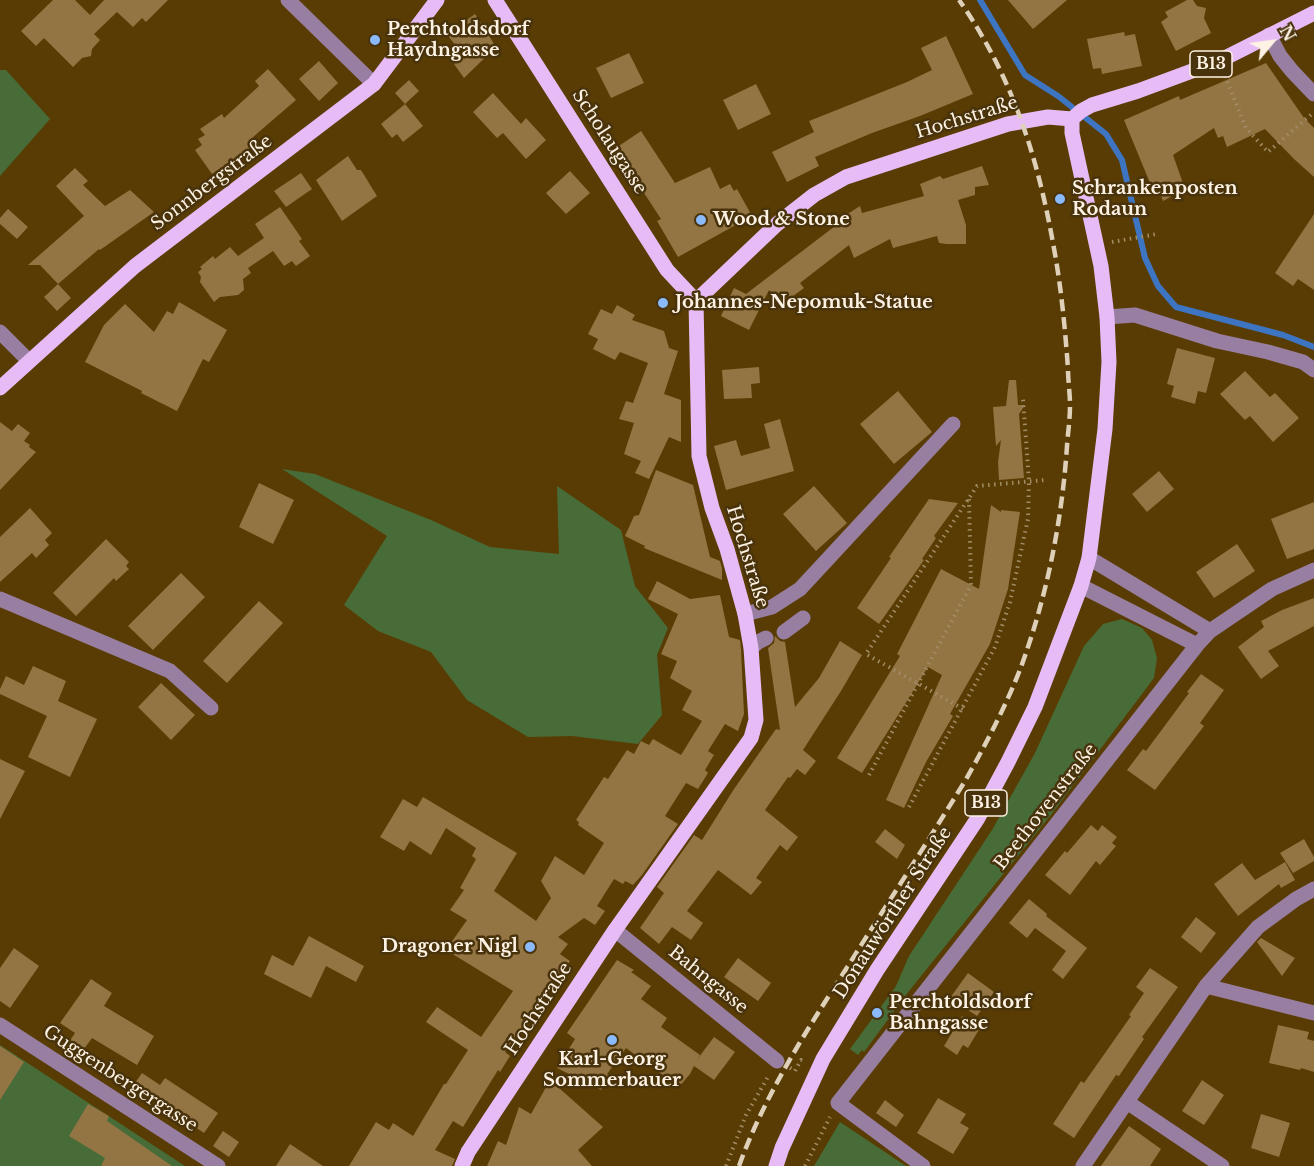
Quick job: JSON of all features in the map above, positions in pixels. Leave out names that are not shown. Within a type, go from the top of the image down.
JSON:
[{"type":"main road","name":"Sonnbergstraße","points":[[0,388],[135,266],[374,84],[437,0]]},
{"type":"main road","name":"Scholaugasse","points":[[495,0],[668,270],[696,301]]},
{"type":"main road","name":"B13","points":[[1072,119],[1086,108],[1219,61],[1314,13]]},
{"type":"main road","name":"Hochstraße","points":[[462,1166],[468,1152],[615,930],[751,738],[756,720],[751,648],[745,614],[727,549],[712,508],[699,456],[696,301],[777,224],[814,195],[846,177],[1008,124],[1048,117],[1072,119]]},
{"type":"main road","name":"Donauwörther Straße","points":[[776,1166],[823,1059],[877,970],[978,818],[1008,762],[1035,707],[1081,586],[1089,558],[1105,429],[1109,362],[1101,266],[1072,133],[1072,119]]},
{"type":"street","points":[[288,0],[374,84]]},
{"type":"street","points":[[1269,36],[1280,56],[1314,94]]},
{"type":"street","points":[[1107,317],[1135,315],[1217,341],[1303,362],[1314,369]]},
{"type":"street","points":[[0,332],[29,361]]},
{"type":"street","points":[[745,614],[772,607],[800,589],[953,424]]},
{"type":"street","points":[[1089,558],[1210,632]]},
{"type":"street","name":"Beethovenstraße","points":[[838,1103],[1197,645],[1210,632],[1272,589],[1314,570]]},
{"type":"street","points":[[1081,586],[1197,645]]},
{"type":"street","points":[[0,599],[170,671],[210,708]]},
{"type":"street","points":[[784,632],[803,618]]},
{"type":"street","points":[[751,648],[766,638]]},
{"type":"street","points":[[1083,1166],[1206,986],[1258,927],[1296,899],[1314,889]]},
{"type":"street","name":"Bahngasse","points":[[615,930],[777,1061]]},
{"type":"street","points":[[1206,986],[1314,1013]]},
{"type":"street","name":"Guggenbergergasse","points":[[0,1025],[218,1166]]},
{"type":"street","points":[[1127,1102],[1222,1166]]},
{"type":"street","points":[[838,1103],[923,1166]]},
{"type":"path","points":[[1219,61],[1246,128],[1268,152],[1314,112]]},
{"type":"path","points":[[1119,241],[1157,234]]},
{"type":"path","points":[[909,807],[995,647],[1010,602],[1028,519],[1029,481],[1023,399]]},
{"type":"path","points":[[963,710],[866,654],[977,486],[1045,480]]},
{"type":"path","points":[[869,775],[971,585],[969,497]]},
{"type":"path","points":[[726,1166],[746,1115],[777,1061]]},
{"type":"path","points":[[805,1166],[838,1103]]},
{"type":"green space","points":[[0,70],[6,70],[50,119],[0,176]]},
{"type":"green space","points":[[282,469],[315,474],[431,520],[490,547],[559,554],[557,486],[621,530],[635,586],[668,628],[657,655],[662,715],[638,744],[572,736],[528,737],[467,700],[431,652],[378,631],[344,605],[387,536]]},
{"type":"green space","points":[[1122,619],[1142,628],[1152,640],[1157,658],[1154,678],[1050,816],[909,991],[864,1052],[862,1050],[858,1055],[850,1049],[896,986],[909,956],[992,830],[1035,753],[1084,646],[1103,624]]},
{"type":"green space","points":[[0,1045],[185,1166],[0,1166]]},
{"type":"green space","points":[[840,1122],[906,1166],[814,1166]]},
{"type":"building","points":[[53,0],[75,0],[90,15],[104,0],[168,0],[146,22],[142,18],[133,27],[117,12],[94,34],[100,40],[92,49],[91,56],[82,58],[73,67],[44,38],[36,46],[21,31]]},
{"type":"building","points":[[1008,0],[1067,0],[1033,29]]},
{"type":"building","points":[[1187,0],[1193,0],[1197,6],[1206,8],[1204,18],[1211,33],[1176,51],[1161,22],[1168,17],[1165,12]]},
{"type":"building","points":[[475,14],[496,47],[464,78],[454,64],[463,56],[447,34]]},
{"type":"building","points":[[1124,32],[1125,36],[1135,34],[1142,66],[1102,74],[1101,68],[1093,69],[1087,39]]},
{"type":"building","points":[[946,36],[973,94],[815,157],[819,166],[787,182],[772,152],[814,132],[809,121],[932,70],[921,48]]},
{"type":"building","points":[[629,53],[644,83],[611,98],[596,68]]},
{"type":"building","points":[[319,61],[338,83],[319,101],[299,79]]},
{"type":"building","points":[[1266,63],[1304,118],[1314,128],[1314,177],[1265,129],[1227,147],[1223,136],[1218,138],[1214,128],[1173,155],[1185,189],[1163,201],[1160,193],[1155,195],[1124,120],[1179,96],[1180,100]]},
{"type":"building","points":[[268,69],[296,100],[253,137],[257,144],[212,174],[195,150],[202,145],[198,139],[205,135],[200,129],[222,114],[224,118],[259,86],[255,81]]},
{"type":"building","points":[[409,80],[419,91],[405,104],[395,93]]},
{"type":"building","points":[[756,84],[771,114],[738,130],[723,100]]},
{"type":"building","points":[[493,93],[521,124],[526,118],[546,140],[526,159],[503,133],[497,138],[473,112]]},
{"type":"building","points":[[405,104],[423,126],[403,142],[397,134],[392,138],[381,124]]},
{"type":"building","points":[[641,131],[675,183],[710,167],[720,189],[730,184],[734,191],[737,189],[752,216],[678,257],[657,221],[661,219],[613,150]]},
{"type":"building","points":[[348,156],[357,170],[361,170],[377,196],[342,221],[316,180]]},
{"type":"building","points":[[982,166],[989,185],[975,187],[975,195],[958,200],[966,225],[966,244],[939,243],[937,236],[893,248],[890,239],[854,258],[849,245],[800,283],[804,288],[781,305],[769,290],[749,330],[721,316],[734,288],[746,294],[839,223],[838,220],[860,206],[862,213],[924,196],[920,184],[940,176],[943,179]]},
{"type":"building","points":[[75,168],[88,181],[83,185],[105,206],[130,190],[154,212],[99,249],[58,284],[40,265],[28,265],[84,216],[56,186]]},
{"type":"building","points":[[570,171],[590,193],[566,214],[546,193]]},
{"type":"building","points":[[301,173],[312,189],[286,207],[274,191]]},
{"type":"building","points":[[280,207],[302,239],[299,241],[310,256],[296,266],[292,261],[284,266],[273,251],[248,268],[251,273],[243,279],[244,290],[238,295],[220,297],[214,302],[200,282],[201,277],[198,272],[202,269],[200,267],[213,256],[215,259],[230,247],[238,256],[264,238],[255,224]]},
{"type":"building","points":[[8,209],[28,227],[17,239],[0,224],[0,218]]},
{"type":"building","points":[[1314,214],[1314,290],[1298,279],[1293,286],[1275,273]]},
{"type":"building","points":[[58,284],[71,298],[57,311],[44,297]]},
{"type":"building","points":[[179,302],[227,330],[209,362],[203,359],[177,411],[85,362],[104,325],[125,304],[154,332],[167,311],[173,314]]},
{"type":"building","points":[[617,305],[635,315],[632,320],[664,331],[669,348],[678,351],[664,394],[681,400],[681,442],[669,437],[649,479],[635,473],[641,461],[624,454],[634,423],[619,419],[626,401],[633,403],[648,363],[620,352],[615,360],[593,349],[598,339],[588,334],[601,309],[612,314]]},
{"type":"building","points":[[1177,348],[1215,358],[1206,393],[1198,391],[1195,404],[1171,397],[1174,386],[1167,384]]},
{"type":"building","points":[[759,367],[760,383],[751,384],[752,398],[724,399],[722,370]]},
{"type":"building","points":[[1245,371],[1270,397],[1275,393],[1299,418],[1273,442],[1250,416],[1245,420],[1220,394]]},
{"type":"building","points":[[1009,380],[1016,380],[1018,405],[1025,405],[1019,414],[1024,478],[999,480],[998,462],[1001,440],[996,446],[993,407],[1006,406]]},
{"type":"building","points":[[898,391],[932,432],[894,464],[860,424]]},
{"type":"building","points":[[780,419],[794,471],[726,490],[714,446],[736,440],[741,456],[770,448],[764,424]]},
{"type":"building","points":[[0,422],[12,431],[18,424],[30,433],[24,441],[36,452],[0,490]]},
{"type":"building","points":[[656,470],[693,485],[710,557],[720,561],[722,580],[644,548],[645,546],[625,536],[634,516],[639,515]]},
{"type":"building","points":[[1159,471],[1174,489],[1147,512],[1132,494]]},
{"type":"building","points":[[259,483],[294,500],[273,544],[239,527]]},
{"type":"building","points":[[814,486],[847,523],[816,551],[783,514]]},
{"type":"building","points":[[929,499],[958,503],[934,536],[936,538],[922,559],[924,560],[879,624],[857,608]]},
{"type":"building","points":[[1314,502],[1314,549],[1287,559],[1271,519]]},
{"type":"building","points":[[991,505],[1001,512],[1001,510],[1020,512],[1008,589],[990,644],[950,714],[953,716],[926,762],[904,808],[886,800],[942,675],[928,667],[862,773],[837,758],[900,656],[897,654],[941,569],[979,589]]},
{"type":"building","points":[[30,508],[52,533],[45,540],[49,545],[36,558],[32,553],[0,582],[0,537]]},
{"type":"building","points":[[106,539],[129,562],[126,566],[129,569],[116,581],[114,578],[76,616],[53,593]]},
{"type":"building","points":[[1237,544],[1255,571],[1214,598],[1196,572]]},
{"type":"building","points":[[181,573],[205,597],[153,650],[128,626]]},
{"type":"building","points":[[657,581],[690,599],[720,595],[729,637],[740,640],[744,714],[738,731],[725,724],[708,751],[714,755],[705,770],[708,773],[698,789],[686,783],[665,816],[678,824],[642,875],[633,885],[625,881],[623,884],[614,879],[597,906],[605,911],[595,925],[584,918],[558,937],[568,944],[560,954],[570,961],[505,1052],[510,1056],[500,1072],[498,1070],[463,1127],[453,1121],[435,1150],[455,1159],[452,1166],[349,1166],[376,1122],[389,1130],[393,1123],[413,1136],[444,1084],[468,1050],[426,1022],[437,1007],[481,1037],[513,991],[446,950],[467,920],[450,910],[464,890],[460,888],[476,859],[472,856],[476,848],[446,828],[431,855],[410,841],[404,851],[380,837],[403,799],[417,807],[423,797],[517,853],[494,891],[536,921],[551,898],[541,881],[555,856],[584,875],[604,843],[578,825],[579,822],[576,820],[604,777],[608,779],[627,750],[634,754],[641,741],[649,745],[653,739],[681,755],[702,721],[682,710],[692,691],[670,678],[677,661],[661,654],[678,614],[648,599]]},
{"type":"building","points":[[1314,598],[1314,626],[1268,651],[1279,666],[1261,679],[1238,647],[1264,627],[1261,621]]},
{"type":"building","points":[[259,601],[283,623],[227,683],[203,661]]},
{"type":"building","points":[[775,636],[785,642],[795,707],[819,678],[840,641],[862,655],[803,750],[816,761],[805,775],[797,769],[790,778],[788,777],[765,810],[798,837],[787,851],[780,845],[756,878],[762,882],[751,895],[718,870],[687,911],[703,923],[691,940],[672,927],[659,944],[640,928],[664,893],[657,887],[694,835],[702,840],[776,729],[780,730],[768,648],[774,643]]},
{"type":"building","points":[[33,666],[66,681],[58,701],[97,719],[70,777],[28,757],[47,716],[0,694],[6,676],[24,685]]},
{"type":"building","points":[[1201,674],[1224,690],[1200,723],[1204,726],[1155,790],[1127,770],[1143,749],[1146,751]]},
{"type":"building","points":[[161,683],[195,715],[171,740],[138,707]]},
{"type":"building","points":[[0,759],[25,771],[0,819]]},
{"type":"building","points":[[1091,825],[1098,831],[1102,825],[1117,837],[1112,843],[1116,846],[1100,865],[1096,861],[1070,895],[1045,875]]},
{"type":"building","points":[[885,829],[905,845],[897,859],[875,842]]},
{"type":"building","points":[[1304,839],[1314,861],[1293,873],[1280,853]]},
{"type":"building","points":[[1285,862],[1295,880],[1281,888],[1279,884],[1238,916],[1214,884],[1242,863],[1255,880]]},
{"type":"building","points":[[1029,899],[1047,914],[1046,916],[1087,948],[1063,979],[1052,970],[1066,951],[1035,928],[1027,938],[1009,923]]},
{"type":"building","points":[[1196,917],[1216,933],[1201,953],[1181,937]]},
{"type":"building","points":[[309,936],[364,966],[356,982],[326,966],[311,998],[264,974],[272,955],[293,966]]},
{"type":"building","points":[[1261,938],[1295,958],[1282,976],[1257,942]]},
{"type":"building","points":[[14,948],[39,966],[10,1008],[0,1001],[0,968]]},
{"type":"building","points":[[738,958],[771,983],[758,1001],[724,977]]},
{"type":"building","points":[[617,960],[634,970],[631,972],[651,986],[641,999],[667,1018],[661,1027],[700,1055],[696,1061],[714,1037],[735,1052],[714,1080],[694,1066],[679,1087],[626,1048],[607,1074],[609,1075],[601,1090],[557,1068],[575,1039],[567,1033]]},
{"type":"building","points":[[1150,968],[1178,987],[1142,1037],[1144,1039],[1119,1076],[1116,1075],[1074,1138],[1053,1124],[1081,1081],[1084,1083],[1131,1016],[1129,1015],[1144,993],[1136,987]]},
{"type":"building","points":[[968,973],[994,992],[977,1016],[950,998]]},
{"type":"building","points":[[91,979],[112,993],[104,1006],[154,1036],[137,1065],[92,1038],[76,1060],[63,1051],[75,1033],[60,1023]]},
{"type":"building","points":[[962,1016],[980,1028],[968,1048],[963,1045],[957,1055],[944,1046]]},
{"type":"building","points":[[1278,1025],[1309,1032],[1307,1039],[1314,1041],[1314,1072],[1269,1063]]},
{"type":"building","points":[[0,1046],[24,1062],[0,1100]]},
{"type":"building","points":[[142,1073],[160,1085],[165,1078],[218,1113],[204,1133],[147,1094],[142,1101],[129,1092]]},
{"type":"building","points":[[550,1080],[603,1127],[578,1150],[592,1166],[487,1166],[498,1141],[506,1145],[519,1107],[531,1114]]},
{"type":"building","points":[[1202,1080],[1224,1095],[1204,1125],[1182,1111]]},
{"type":"building","points":[[938,1098],[966,1114],[960,1123],[969,1128],[953,1154],[917,1133]]},
{"type":"building","points":[[885,1100],[904,1115],[896,1127],[876,1113]]},
{"type":"building","points":[[88,1104],[109,1116],[107,1121],[172,1166],[101,1166],[105,1158],[69,1136]]},
{"type":"building","points":[[1261,1114],[1290,1123],[1279,1157],[1251,1148]]},
{"type":"building","points":[[1129,1126],[1161,1149],[1150,1166],[1101,1166]]},
{"type":"building","points":[[223,1131],[239,1142],[229,1157],[213,1146]]},
{"type":"building","points":[[290,1144],[323,1166],[276,1166]]},
{"type":"waterway","points":[[980,0],[1025,75],[1058,96],[1106,134],[1122,160],[1145,258],[1158,286],[1176,307],[1283,335],[1314,347]]},
{"type":"railway","points":[[739,1166],[761,1113],[788,1063],[965,781],[988,739],[1021,667],[1046,586],[1052,558],[1065,474],[1070,405],[1064,322],[1056,259],[1039,178],[1020,116],[993,57],[959,0]]},
{"type":"place","name":"Perchtoldsdorf Haydngasse","points":[[375,40]]},
{"type":"place","name":"Schrankenposten Rodaun","points":[[1060,199]]},
{"type":"place","name":"Wood & Stone","points":[[701,220]]},
{"type":"place","name":"Johannes-Nepomuk-Statue","points":[[663,303]]},
{"type":"place","name":"Dragoner Nigl","points":[[530,947]]},
{"type":"place","name":"Perchtoldsdorf Bahngasse","points":[[877,1013]]},
{"type":"place","name":"Karl-Georg Sommerbauer","points":[[612,1040]]}]
